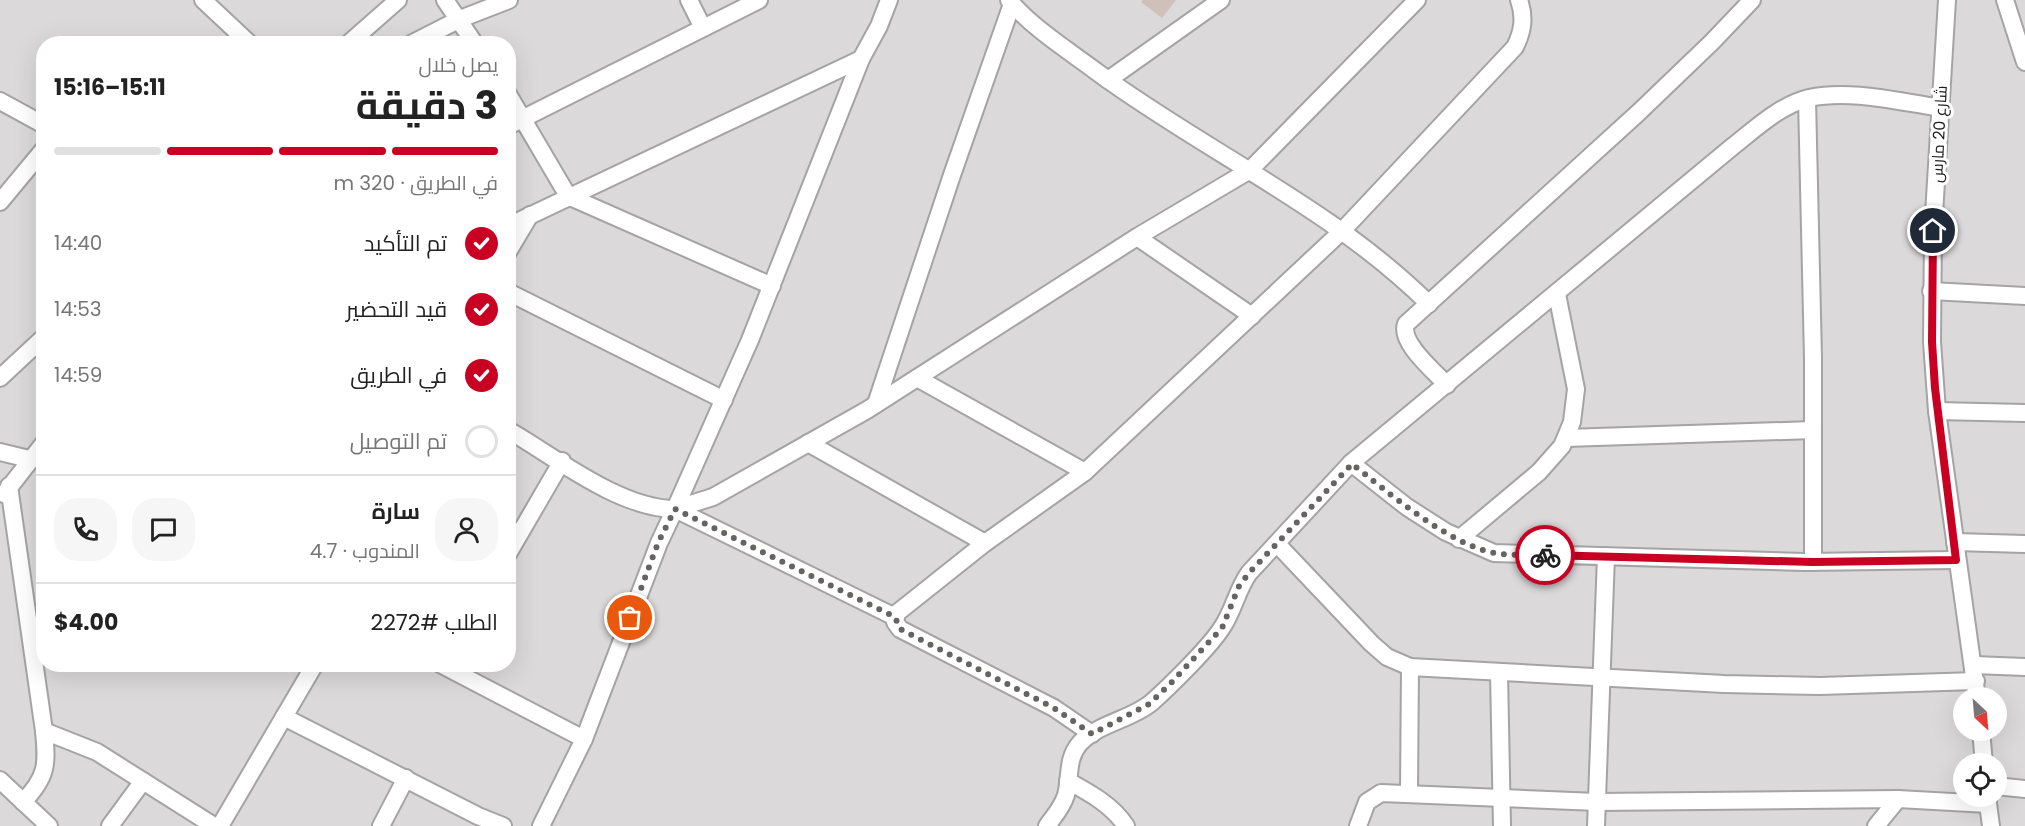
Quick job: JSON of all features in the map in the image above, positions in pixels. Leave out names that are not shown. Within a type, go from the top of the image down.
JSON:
[{"type":"street","points":[[203,0],[241,36]]},
{"type":"street","points":[[357,36],[398,0]]},
{"type":"street","points":[[446,0],[471,36]]},
{"type":"street","points":[[427,36],[460,19],[509,0]]},
{"type":"street","points":[[689,0],[703,28]]},
{"type":"street","points":[[516,122],[759,0]]},
{"type":"street","points":[[541,826],[584,739],[658,543],[724,400],[772,286],[861,59],[879,26],[889,0]]},
{"type":"street","points":[[516,435],[562,461],[602,489],[662,509],[675,509],[712,498],[876,404],[1137,237],[1250,170],[1417,0]]},
{"type":"street","points":[[895,617],[985,543],[1085,472],[1342,231],[1515,47],[1522,33],[1523,19],[1519,0]]},
{"type":"street","points":[[1447,385],[1405,336],[1406,324],[1638,113],[1752,0]]},
{"type":"street","name":"شارع 20 مارس","points":[[1947,0],[1931,291],[1937,411],[1956,560],[1976,681]]},
{"type":"street","points":[[2005,0],[2025,62]]},
{"type":"street","points":[[876,404],[1011,2],[1108,80],[1179,128],[1250,170],[1342,231],[1386,263],[1429,304]]},
{"type":"street","points":[[1108,80],[1210,3]]},
{"type":"street","points":[[516,222],[861,59]]},
{"type":"street","points":[[1047,826],[1061,807],[1071,758],[1079,744],[1092,734],[1137,712],[1158,696],[1222,628],[1239,586],[1352,464],[1765,120],[1808,99],[1837,94],[1942,108]]},
{"type":"street","points":[[1808,99],[1813,562]]},
{"type":"street","points":[[0,101],[36,121]]},
{"type":"street","points":[[516,106],[568,196],[772,286]]},
{"type":"street","points":[[0,201],[36,158]]},
{"type":"street","points":[[516,239],[530,215]]},
{"type":"street","points":[[1137,237],[1252,316]]},
{"type":"street","points":[[1931,291],[2025,296]]},
{"type":"street","points":[[1459,539],[1539,472],[1562,446],[1566,438],[1572,422],[1576,389],[1557,294]]},
{"type":"street","points":[[516,296],[724,400]]},
{"type":"street","points":[[0,378],[36,345]]},
{"type":"street","points":[[917,378],[1085,472]]},
{"type":"street","points":[[1937,411],[2025,413]]},
{"type":"street","points":[[1566,438],[1813,430]]},
{"type":"street","points":[[807,442],[985,543]]},
{"type":"street","points":[[0,452],[29,459]]},
{"type":"street","points":[[23,802],[36,789],[46,765],[44,730],[5,492],[36,452]]},
{"type":"street","points":[[516,540],[562,461]]},
{"type":"street","points":[[1352,464],[1407,507],[1459,539],[1494,553],[1813,562],[1956,560]]},
{"type":"street","points":[[675,509],[895,617],[900,629],[1054,708],[1092,734]]},
{"type":"street","points":[[1954,542],[2025,544]]},
{"type":"street","points":[[1278,545],[1372,644],[1387,657],[1410,668],[1820,686],[1976,681],[2025,667]]},
{"type":"street","points":[[1596,826],[1606,556]]},
{"type":"street","points":[[1409,793],[1410,668]]},
{"type":"street","points":[[220,826],[310,672]]},
{"type":"street","points":[[456,672],[584,739]]},
{"type":"street","points":[[1498,673],[1502,826]]},
{"type":"street","points":[[284,717],[478,816],[503,826]]},
{"type":"street","points":[[44,730],[97,752],[214,826]]},
{"type":"street","points":[[381,826],[406,778]]},
{"type":"street","points":[[0,780],[49,826]]},
{"type":"street","points":[[1068,781],[1096,796],[1120,816],[1126,826]]},
{"type":"street","points":[[110,826],[143,782]]},
{"type":"street","points":[[2007,787],[2025,789]]},
{"type":"street","points":[[1358,826],[1367,802],[1381,793],[1501,800],[1597,802],[1953,800]]},
{"type":"street","points":[[1862,826],[1879,822],[1898,799]]},
{"type":"street","points":[[1989,807],[1991,826]]},
{"type":"shaded area","points":[[0,0],[2025,0],[2025,826],[0,826]]},
{"type":"building","points":[[1143,0],[1176,0],[1162,18],[1141,2]]},
{"type":"way so far","points":[[630,618],[658,543],[675,509],[895,617],[895,622],[900,629],[1054,708],[1092,734],[1098,729],[1137,712],[1158,696],[1222,628],[1239,586],[1249,573],[1278,545],[1352,464],[1407,507],[1446,532],[1472,545],[1494,553],[1545,555]]},
{"type":"route","points":[[1545,555],[1875,563],[1956,560],[1935,388],[1931,291],[1933,231]]}]
